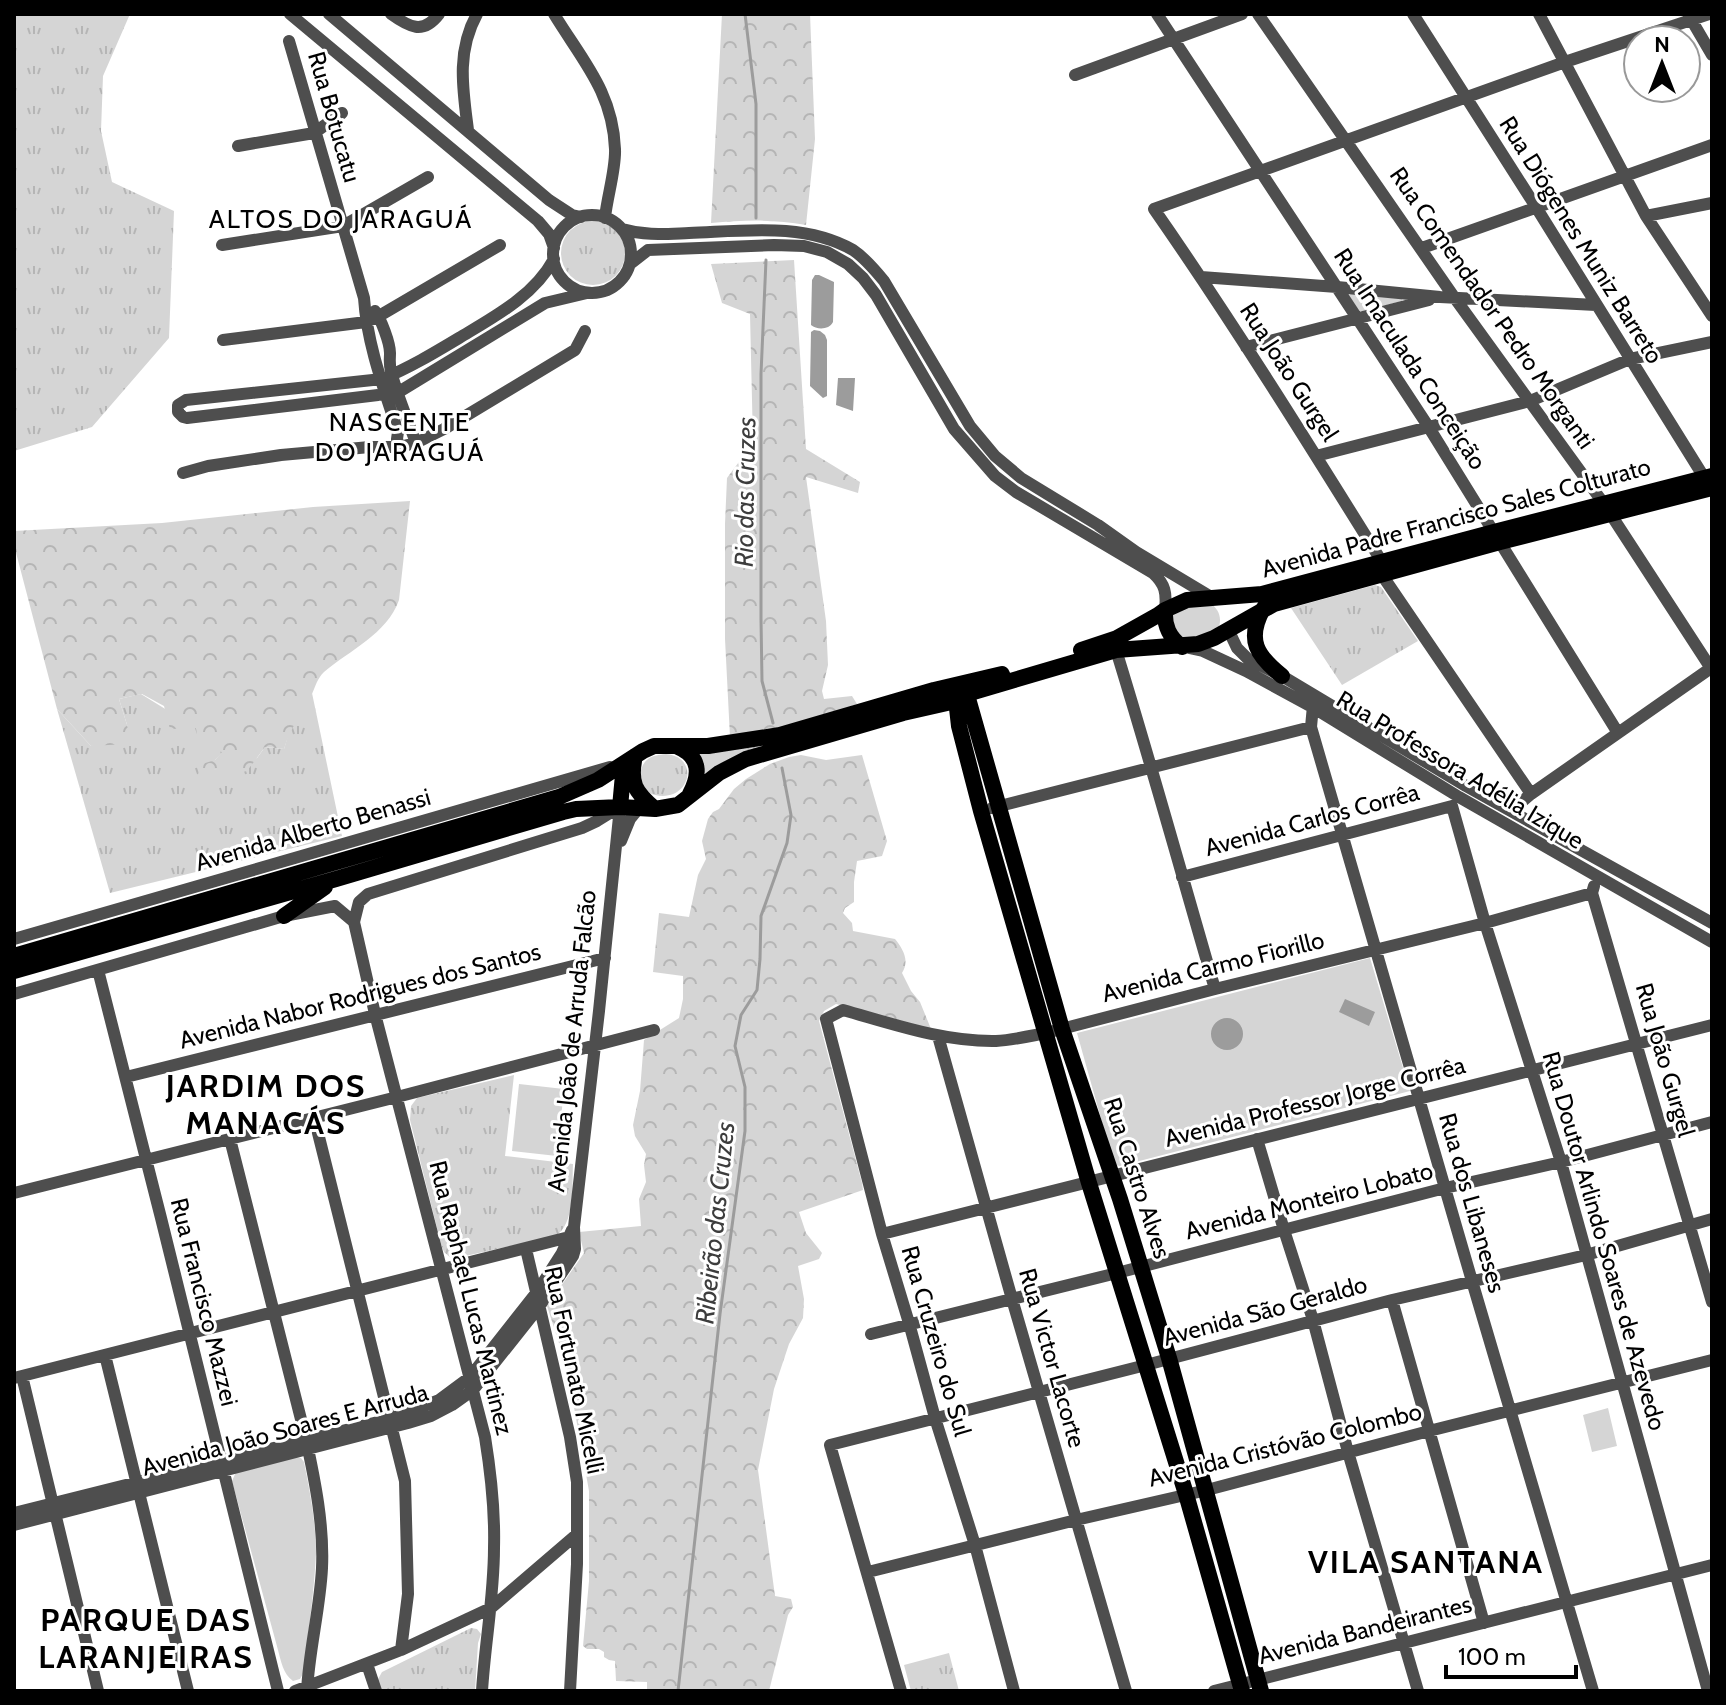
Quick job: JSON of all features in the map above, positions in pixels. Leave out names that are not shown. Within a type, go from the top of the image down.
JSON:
[{"type":"main road","name":"Avenida Padre Francisco Sales Colturato","points":[[1211,597],[1262,594],[1382,568],[1710,484]]},
{"type":"main road","name":"Avenida Padre Francisco Sales Colturato","points":[[1228,629],[1274,604],[1382,568]]},
{"type":"main road","points":[[14,956],[559,797],[598,780],[654,746],[724,744],[780,735],[934,690],[959,691],[1116,650],[1198,644],[1228,629],[1224,611],[1211,597],[1187,600],[1117,638],[1013,671],[959,691],[906,712],[746,759],[719,773],[678,805],[563,812],[14,971]]},
{"type":"main road","points":[[1263,609],[1257,619],[1255,642],[1261,658],[1282,676]]},
{"type":"main road","points":[[1165,610],[1166,627],[1182,647]]},
{"type":"main road","name":"Rua Castro Alves","points":[[959,691],[959,726],[998,806],[1089,1183],[1186,1494],[1241,1688]]},
{"type":"main road","name":"Rua Castro Alves","points":[[959,691],[979,770],[981,811],[1054,1031],[1112,1177],[1141,1266],[1207,1490],[1260,1686]]},
{"type":"main road","points":[[906,712],[940,715],[959,726]]},
{"type":"main road","points":[[678,747],[687,751],[696,767],[697,780],[687,799]]},
{"type":"main road","points":[[620,807],[630,759]]},
{"type":"main road","points":[[630,759],[635,789],[647,809]]},
{"type":"main road","points":[[284,916],[336,879]]},
{"type":"street","points":[[290,14],[538,221],[549,234],[557,271],[574,289],[587,293]]},
{"type":"street","points":[[329,14],[549,200],[572,215],[605,218],[622,229],[639,234],[800,232],[855,251],[884,281],[970,426],[995,456],[1021,478],[1211,597]]},
{"type":"street","points":[[391,14],[411,26],[427,25],[439,14]]},
{"type":"street","points":[[468,130],[461,74],[470,26],[477,14]]},
{"type":"street","points":[[554,14],[590,67],[604,95],[611,121],[616,152],[605,218]]},
{"type":"street","name":"Rua Imaculada Conceição","points":[[1157,14],[1428,426],[1618,733]]},
{"type":"street","points":[[1075,75],[1242,14]]},
{"type":"street","name":"Rua Comendador Pedro Morganti","points":[[1258,14],[1454,297],[1607,509],[1711,669]]},
{"type":"street","name":"Rua Diógenes Muniz Barreto","points":[[1413,14],[1710,484]]},
{"type":"street","points":[[1539,14],[1646,216],[1712,316]]},
{"type":"street","points":[[1260,171],[1690,17],[1709,14]]},
{"type":"street","points":[[1690,17],[1712,55]]},
{"type":"street","name":"Rua Botucatu","points":[[289,41],[364,298],[366,322],[387,377]]},
{"type":"street","points":[[238,146],[314,133],[342,113]]},
{"type":"street","points":[[1422,248],[1712,145]]},
{"type":"street","name":"Rua João Gurgel","points":[[1260,171],[1154,209],[1316,456],[1382,568],[1531,794]]},
{"type":"street","points":[[222,245],[343,226],[428,177]]},
{"type":"street","points":[[1646,216],[1712,203]]},
{"type":"street","points":[[581,217],[563,229],[557,237],[547,271],[511,306],[410,367],[387,377],[186,400],[178,405],[178,412],[187,418],[390,394],[402,390],[545,303],[601,292],[620,282],[630,264],[631,251],[622,229]]},
{"type":"street","points":[[223,340],[380,320],[500,245]]},
{"type":"street","points":[[630,264],[648,250],[774,245],[804,246],[827,252],[848,264],[876,295],[954,429],[992,472],[1016,492],[1153,573],[1164,587],[1165,610]]},
{"type":"street","points":[[1201,277],[1440,297],[1596,305]]},
{"type":"street","points":[[1246,347],[1440,297]]},
{"type":"street","name":"Rua Botucatu","points":[[364,298],[380,320]]},
{"type":"street","points":[[380,320],[390,354],[387,377],[390,394],[416,443]]},
{"type":"street","points":[[183,473],[281,455],[416,443],[575,350],[585,331]]},
{"type":"street","points":[[1316,456],[1530,401],[1630,359],[1712,342]]},
{"type":"street","points":[[390,394],[383,406],[398,443]]},
{"type":"street","name":"Rua Professora Adélia Izique","points":[[1228,629],[1237,648],[1248,659],[1282,676],[1313,701],[1459,796],[1712,942]]},
{"type":"street","name":"Rua Professora Adélia Izique","points":[[1182,647],[1203,651],[1313,701]]},
{"type":"street","points":[[1116,650],[1215,989]]},
{"type":"street","points":[[1512,810],[1711,669]]},
{"type":"street","name":"Rua dos Libaneses","points":[[1313,701],[1311,727],[1593,1691]]},
{"type":"street","points":[[981,811],[1311,727]]},
{"type":"street","name":"Avenida Alberto Benassi","points":[[14,939],[630,759]]},
{"type":"street","name":"Rua Professora Adélia Izique","points":[[1459,796],[1512,810],[1712,923]]},
{"type":"street","name":"Avenida Carlos Corrêa","points":[[1182,877],[1343,835],[1459,796]]},
{"type":"street","name":"Rua Doutor Arlindo Soares de Azevedo","points":[[1459,796],[1485,923],[1561,1162],[1708,1691]]},
{"type":"street","points":[[14,994],[284,916],[335,906],[354,922],[359,902],[368,894],[582,828],[620,807]]},
{"type":"street","name":"Avenida João de Arruda Falcão","points":[[572,1234],[620,807]]},
{"type":"street","name":"Avenida João de Arruda Falcão","points":[[614,859],[630,819],[647,809]]},
{"type":"street","points":[[1592,893],[1598,877],[1609,865]]},
{"type":"street","name":"Rua João Gurgel","points":[[1592,893],[1712,1302]]},
{"type":"street","name":"Avenida Carmo Fiorillo","points":[[843,1010],[938,1036],[998,1041],[1054,1031],[1485,923],[1592,893]]},
{"type":"street","name":"Rua Raphael Lucas Martinez","points":[[354,922],[485,1437],[493,1489],[494,1549],[482,1691]]},
{"type":"street","name":"Avenida Nabor Rodrigues dos Santos","points":[[126,1077],[605,958]]},
{"type":"street","name":"Rua Francisco Mazzei","points":[[98,970],[278,1691]]},
{"type":"street","name":"Rua Cruzeiro do Sul","points":[[843,1010],[826,1019],[882,1234],[975,1545],[1014,1691]]},
{"type":"street","name":"Avenida Professor Jorge Corrêa","points":[[882,1234],[1712,1025]]},
{"type":"street","points":[[14,1193],[654,1030]]},
{"type":"street","name":"Rua Victor Lacorte","points":[[938,1036],[1126,1691]]},
{"type":"street","points":[[314,1117],[405,1481],[408,1594],[401,1650]]},
{"type":"street","name":"Avenida Monteiro Lobato","points":[[871,1334],[1712,1122]]},
{"type":"street","points":[[230,1139],[307,1444],[318,1500],[322,1567],[303,1690]]},
{"type":"street","points":[[1257,1139],[1313,1320],[1418,1691]]},
{"type":"street","name":"Avenida São Geraldo","points":[[868,1572],[830,1445],[1392,1300],[1586,1255],[1712,1219]]},
{"type":"street","points":[[98,1691],[18,1377],[526,1249],[572,1234]]},
{"type":"street","name":"Avenida João Soares E Arruda","points":[[391,1423],[439,1400],[470,1377],[537,1292],[572,1234]]},
{"type":"street","name":"Avenida João Soares E Arruda","points":[[14,1525],[54,1509],[391,1423],[431,1416],[473,1390],[539,1307],[573,1256],[572,1234]]},
{"type":"street","name":"Rua Fortunato Micelli","points":[[526,1249],[570,1437],[577,1482],[570,1691]]},
{"type":"street","points":[[1392,1300],[1484,1623]]},
{"type":"street","points":[[105,1355],[188,1691]]},
{"type":"street","name":"Avenida Cristóvão Colombo","points":[[868,1572],[1207,1490],[1712,1360]]},
{"type":"street","name":"Avenida João Soares E Arruda","points":[[14,1513],[54,1509]]},
{"type":"street","points":[[303,1690],[401,1650],[491,1608],[576,1535]]},
{"type":"street","name":"Avenida Bandeirantes","points":[[1214,1691],[1260,1686],[1403,1642],[1712,1565]]},
{"type":"street","points":[[868,1572],[901,1691]]},
{"type":"street","points":[[367,1664],[376,1691]]},
{"type":"green space","points":[[14,14],[130,14],[103,76],[101,131],[112,182],[174,211],[169,338],[92,427],[14,451]]},
{"type":"green space","points":[[722,14],[810,14],[815,139],[806,225],[759,221],[711,223]]},
{"type":"green space","points":[[587,221],[599,221],[616,230],[623,241],[623,265],[616,276],[599,285],[587,285],[575,280],[566,271],[561,259],[561,247],[566,235],[575,226]]},
{"type":"green space","points":[[794,260],[806,449],[860,482],[858,493],[806,477],[826,621],[828,665],[822,691],[824,699],[852,696],[857,704],[805,723],[730,737],[725,639],[727,478],[753,443],[750,314],[722,303],[711,264]]},
{"type":"green space","points":[[1352,293],[1402,301],[1359,311],[1348,296]]},
{"type":"green space","points":[[410,501],[399,600],[393,612],[377,632],[322,675],[284,749],[265,747],[247,771],[225,776],[221,769],[214,770],[207,781],[197,777],[202,764],[215,760],[222,752],[199,748],[196,728],[170,729],[164,706],[142,694],[119,699],[128,728],[126,744],[91,746],[57,709],[14,545],[14,531],[162,523],[313,507]]},
{"type":"green space","points":[[1375,585],[1381,587],[1418,641],[1342,685],[1291,608]]},
{"type":"green space","points":[[1209,602],[1219,615],[1217,632],[1180,641],[1171,619],[1174,614],[1187,606]]},
{"type":"green space","points":[[312,693],[342,836],[110,893],[57,709],[91,746],[128,728],[119,699],[141,694],[196,728],[223,752],[215,760],[213,770],[257,758],[265,747],[284,749],[289,732]]},
{"type":"green space","points":[[902,704],[705,776],[698,750]]},
{"type":"green space","points":[[666,754],[684,763],[687,779],[676,792],[667,796],[655,795],[643,785],[642,768],[650,758]]},
{"type":"green space","points":[[801,755],[826,760],[862,755],[887,841],[882,856],[857,861],[854,902],[843,913],[852,923],[853,931],[895,939],[905,960],[902,973],[920,1002],[931,1029],[836,1004],[824,1011],[819,1021],[863,1190],[799,1212],[806,1233],[822,1253],[819,1259],[798,1266],[804,1299],[803,1318],[789,1344],[774,1389],[758,1470],[775,1596],[791,1599],[793,1607],[788,1615],[769,1691],[647,1691],[647,1682],[616,1681],[615,1661],[604,1657],[604,1652],[599,1649],[583,1646],[589,1581],[589,1491],[567,1368],[547,1306],[584,1253],[579,1232],[641,1226],[639,1199],[646,1182],[646,1154],[635,1136],[633,1125],[640,1091],[644,1040],[679,1018],[683,999],[683,976],[653,972],[659,913],[689,917],[698,875],[706,859],[702,841],[713,812],[746,779],[770,764]]},
{"type":"green space","points":[[1370,958],[1410,1091],[1120,1166],[1114,1165],[1077,1033]]},
{"type":"green space","points":[[514,1075],[505,1156],[573,1164],[571,1204],[566,1223],[555,1236],[452,1259],[441,1244],[410,1120],[411,1106],[417,1098]]},
{"type":"green space","points":[[519,1084],[564,1089],[557,1156],[512,1151]]},
{"type":"green space","points":[[1608,1408],[1617,1446],[1592,1452],[1583,1415]]},
{"type":"green space","points":[[295,1457],[304,1462],[314,1519],[316,1554],[304,1672],[300,1679],[293,1681],[281,1663],[232,1481],[236,1472]]},
{"type":"green space","points":[[471,1628],[481,1634],[475,1691],[380,1691],[377,1681],[382,1672]]},
{"type":"green space","points":[[949,1653],[959,1691],[911,1691],[904,1665]]},
{"type":"shaded area","points":[[815,275],[834,282],[833,322],[829,327],[816,328],[811,325],[812,280]]},
{"type":"shaded area","points":[[820,331],[827,340],[827,396],[823,398],[810,386],[811,332]]},
{"type":"shaded area","points":[[838,378],[855,378],[853,411],[836,405]]},
{"type":"shaded area","points":[[1345,999],[1375,1012],[1369,1026],[1339,1012]]},
{"type":"shaded area","points":[[1227,1018],[1238,1023],[1243,1034],[1238,1045],[1227,1050],[1216,1045],[1211,1034],[1216,1023]]},
{"type":"waterway","name":"Rio das Cruzes","points":[[745,14],[756,104],[756,218]]},
{"type":"waterway","name":"Rio das Cruzes","points":[[766,260],[761,374],[761,619],[762,681],[773,723]]},
{"type":"waterway","name":"Ribeirão das Cruzes","points":[[678,1691],[720,1314],[745,1131],[745,1087],[735,1046],[741,1015],[757,990],[761,916],[787,843],[791,815],[782,768]]},
{"type":"district","name":"ALTOS DO JARAGUÁ","points":[[341,219]]},
{"type":"district","name":"NASCENTE DO JARAGUÁ","points":[[400,437]]},
{"type":"district","name":"JARDIM DOS MANACÁS","points":[[266,1104]]},
{"type":"district","name":"VILA SANTANA","points":[[1426,1562]]},
{"type":"district","name":"PARQUE DAS LARANJEIRAS","points":[[146,1638]]}]
